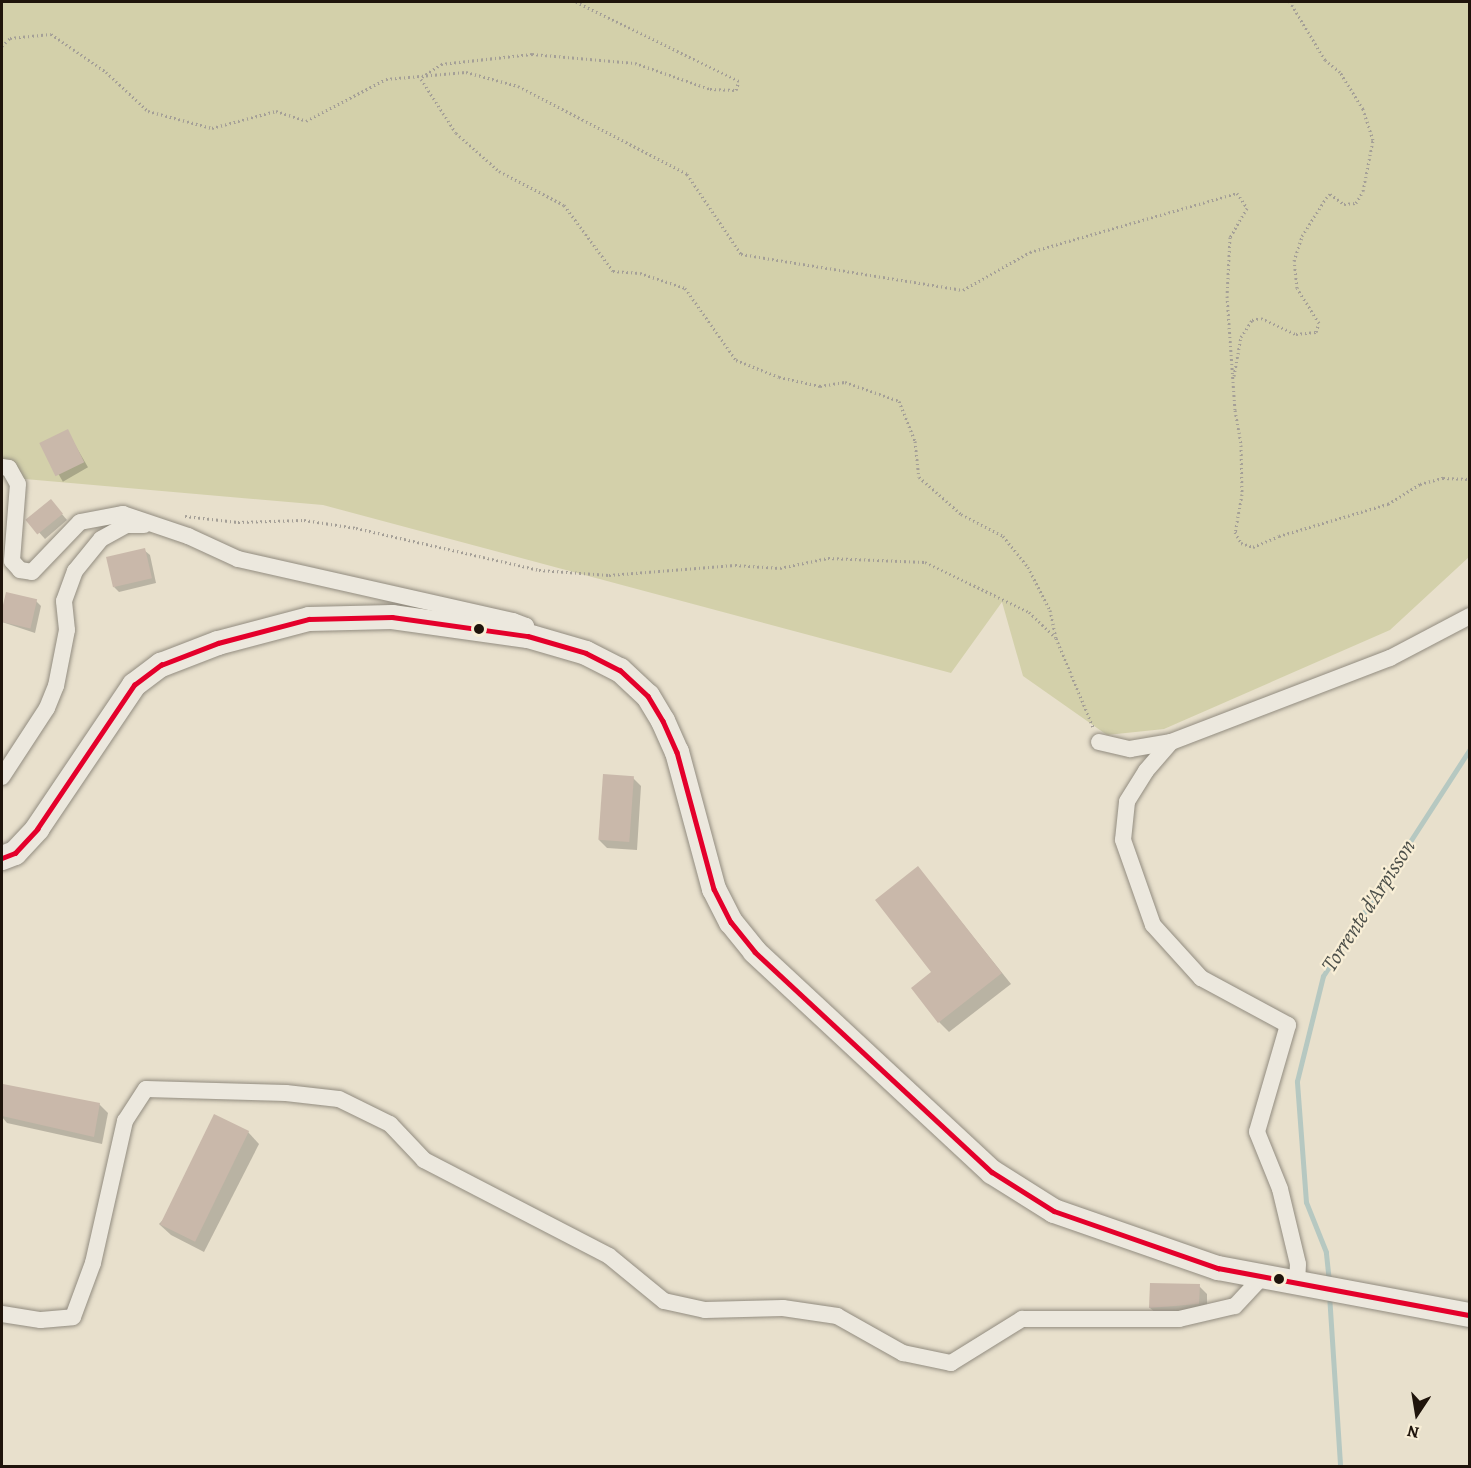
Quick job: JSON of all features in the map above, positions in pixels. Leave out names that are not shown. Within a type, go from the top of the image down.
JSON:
[{"type":"main road","points":[[2,858],[15,853],[37,829],[114,710],[134,685],[161,665],[263,628],[309,619],[392,617],[528,636],[586,653],[620,670],[648,696],[677,752],[714,889],[731,922],[755,952],[934,1122],[992,1172],[1054,1211],[1218,1268],[1260,1278],[1470,1315]]},
{"type":"street","points":[[2,467],[9,468],[18,484],[12,561],[20,570],[32,572],[80,522],[123,514],[238,559],[513,621],[525,626],[528,636]]},
{"type":"street","points":[[2,777],[47,708],[56,686],[67,630],[64,601],[75,572],[101,538],[126,525],[156,525]]},
{"type":"street","points":[[1100,742],[1130,749],[1171,742],[1390,658],[1470,616]]},
{"type":"street","points":[[1171,742],[1146,771],[1127,802],[1123,840],[1153,925],[1201,978],[1288,1024],[1257,1132],[1280,1189],[1304,1286]]},
{"type":"street","points":[[2,1314],[41,1320],[73,1317],[93,1263],[125,1120],[146,1089],[286,1093],[339,1099],[390,1124],[424,1160],[609,1256],[664,1301],[705,1310],[783,1308],[837,1316],[903,1353],[951,1363],[1022,1320],[1179,1319],[1235,1306],[1260,1278]]},
{"type":"path","points":[[421,78],[441,64],[532,54],[635,63],[710,89],[736,90],[739,81],[576,2]]},
{"type":"path","points":[[1233,380],[1241,337],[1252,320],[1260,318],[1296,334],[1316,332],[1319,324],[1296,288],[1294,261],[1302,236],[1330,194],[1344,204],[1356,203],[1363,191],[1373,140],[1363,109],[1340,72],[1324,60],[1290,2]]},
{"type":"path","points":[[2,46],[10,38],[51,34],[106,72],[148,111],[212,128],[276,111],[306,121],[386,79],[421,78],[466,72],[518,86],[687,174],[741,254],[963,290],[1030,252],[1237,193],[1247,208],[1230,237],[1227,296],[1233,380],[1241,445],[1242,494],[1235,532],[1241,543],[1253,547],[1279,536],[1388,504],[1420,484],[1443,478],[1470,479]]},
{"type":"path","points":[[421,78],[456,133],[499,171],[564,205],[613,271],[640,273],[685,288],[736,360],[779,377],[820,386],[845,382],[898,401],[915,441],[920,477],[961,514],[1003,536],[1028,567],[1050,610],[1056,638],[1100,742]]},
{"type":"path","points":[[156,525],[170,514],[238,522],[304,520],[367,530],[539,570],[609,574],[735,565],[780,568],[828,558],[925,562],[1029,612],[1056,638]]},
{"type":"shaded area","points":[[2,2],[1469,2],[1469,557],[1390,630],[1164,729],[1107,735],[1023,676],[1002,602],[951,673],[323,505],[2,477]]},
{"type":"building","points":[[68,429],[84,462],[55,476],[39,443]]},
{"type":"building","points":[[51,499],[63,514],[37,535],[25,520]]},
{"type":"building","points":[[145,548],[152,578],[113,587],[106,557]]},
{"type":"building","points":[[6,592],[37,599],[30,628],[2,622]]},
{"type":"building","points":[[603,774],[634,776],[629,842],[598,840]]},
{"type":"building","points":[[918,866],[1002,973],[938,1023],[911,988],[931,972],[875,900]]},
{"type":"building","points":[[3,1084],[100,1103],[94,1137],[2,1116]]},
{"type":"building","points":[[214,1114],[249,1131],[195,1242],[160,1225]]},
{"type":"building","points":[[1150,1283],[1200,1284],[1199,1304],[1149,1308]]},
{"type":"waterway","name":"Torrente d'Arpisson","points":[[1329,1282],[1326,1252],[1306,1202],[1297,1081],[1323,976],[1470,749]]},
{"type":"waterway","name":"Torrente d'Arpisson","points":[[1329,1294],[1340,1466]]},
{"type":"transit line","points":[[2,858],[15,853],[37,829],[134,685],[161,665],[218,643],[309,619],[392,617],[528,636],[586,653],[620,670],[648,696],[663,721],[677,752],[714,889],[731,922],[755,952],[992,1172],[1054,1211],[1218,1268],[1470,1315]]}]
